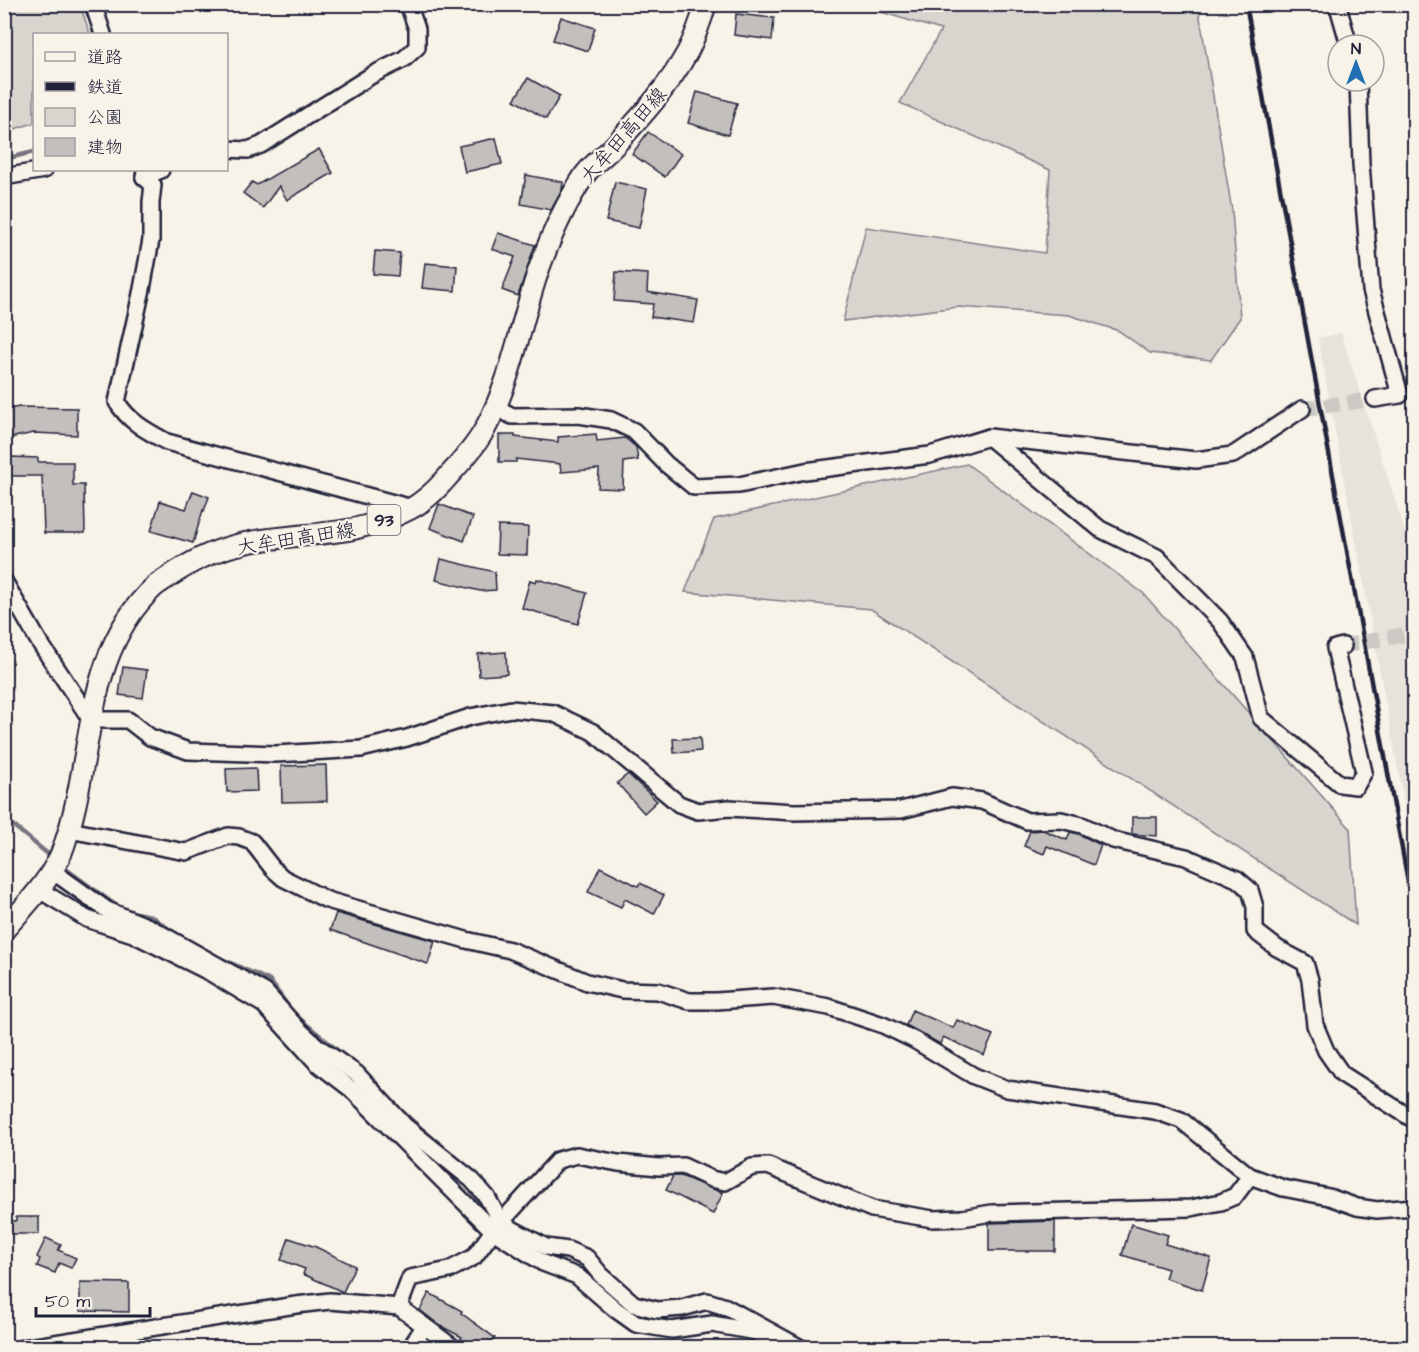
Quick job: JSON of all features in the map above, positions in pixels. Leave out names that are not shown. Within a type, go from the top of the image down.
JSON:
[{"type":"main road","name":"大牟田高田線","points":[[4,930],[38,890],[59,859],[81,785],[91,720],[102,676],[119,634],[156,586],[186,566],[211,554],[244,543],[349,531],[374,524],[412,508],[435,490],[456,468],[484,431],[496,407],[540,268],[554,232],[585,174],[614,147],[668,83],[688,50],[706,4]]},
{"type":"street","points":[[93,4],[104,33]]},
{"type":"street","points":[[228,149],[248,150],[261,145],[372,75],[404,59],[417,47],[417,29],[408,4]]},
{"type":"street","points":[[1335,4],[1346,33]]},
{"type":"street","points":[[1359,93],[1361,164],[1371,290],[1400,396],[1376,399]]},
{"type":"street","points":[[4,177],[38,171]]},
{"type":"street","points":[[144,173],[153,185],[151,240],[117,402],[124,414],[141,428],[167,442],[412,508]]},
{"type":"street","points":[[496,407],[512,416],[579,415],[611,420],[634,431],[666,464],[694,487],[739,485],[805,471],[930,455],[989,437],[1196,460],[1233,455],[1302,409]]},
{"type":"street","points":[[989,437],[1100,529],[1157,557],[1220,621],[1245,657],[1261,718],[1340,784],[1356,786],[1364,772],[1335,648],[1343,646]]},
{"type":"street","points":[[4,581],[38,640],[91,720],[128,720],[150,737],[188,751],[276,754],[360,749],[407,738],[470,717],[511,709],[553,713],[593,732],[679,804],[698,811],[729,808],[794,812],[901,810],[952,797],[981,801],[1027,821],[1061,820],[1082,825],[1113,840],[1186,857],[1237,879],[1250,890],[1255,907],[1255,931],[1277,948],[1305,963],[1310,980],[1315,1025],[1326,1051],[1342,1074],[1414,1120]]},
{"type":"street","points":[[69,830],[186,852],[228,836],[239,837],[252,843],[283,878],[327,900],[466,940],[510,950],[587,982],[622,990],[658,991],[689,1000],[716,1001],[773,997],[829,1007],[883,1025],[914,1040],[974,1076],[1007,1089],[1155,1111],[1181,1120],[1251,1176],[1282,1188],[1329,1197],[1357,1207],[1377,1210],[1414,1207]]},
{"type":"street","points":[[51,870],[107,910],[149,927],[266,992],[298,1029],[318,1047],[357,1074],[405,1126],[472,1180],[487,1197],[497,1227],[546,1247],[568,1250],[587,1258],[634,1304],[657,1310],[682,1308],[707,1301],[726,1307],[801,1347]]},
{"type":"street","points":[[38,890],[87,919],[133,934],[210,972],[264,1005],[317,1063],[351,1089],[497,1227],[543,1263],[577,1276],[636,1324],[672,1330],[712,1324],[756,1332],[780,1347]]},
{"type":"street","points":[[399,1307],[410,1278],[449,1270],[474,1257],[497,1227],[558,1160],[577,1155],[618,1163],[659,1167],[683,1166],[711,1179],[725,1182],[752,1167],[768,1166],[872,1209],[933,1219],[962,1218],[992,1213],[1191,1208],[1221,1203],[1235,1196],[1251,1176]]},
{"type":"street","points":[[23,1347],[330,1301],[399,1307],[454,1347]]},
{"type":"street","points":[[410,1347],[424,1327]]},
{"type":"shaded area","points":[[1341,333],[1414,559],[1414,855],[1318,338]]},
{"type":"green space","points":[[5,4],[80,5],[90,33],[33,33],[33,123],[5,132]]},
{"type":"green space","points":[[874,5],[1198,5],[1232,211],[1240,318],[1211,360],[1150,353],[1119,331],[1069,315],[958,307],[843,321],[866,227],[1045,253],[1050,170],[900,103],[941,30],[874,10]]},
{"type":"green space","points":[[967,464],[1143,593],[1350,828],[1356,925],[871,609],[685,592],[714,519]]},
{"type":"building","points":[[736,14],[774,18],[772,40],[734,35]]},
{"type":"building","points":[[561,17],[595,28],[588,51],[553,40]]},
{"type":"building","points":[[528,78],[560,96],[546,119],[514,100]]},
{"type":"building","points":[[697,92],[737,103],[728,135],[688,123]]},
{"type":"building","points":[[648,132],[681,154],[665,177],[632,154]]},
{"type":"building","points":[[496,138],[502,164],[465,172],[459,146]]},
{"type":"building","points":[[319,149],[333,173],[287,200],[279,186],[263,208],[243,193],[252,182],[257,185]]},
{"type":"building","points":[[526,175],[563,182],[562,190],[551,210],[521,204]]},
{"type":"building","points":[[615,182],[647,189],[639,228],[606,221]]},
{"type":"building","points":[[498,233],[535,245],[518,296],[502,290],[515,257],[492,249]]},
{"type":"building","points":[[375,251],[400,253],[398,276],[373,274]]},
{"type":"building","points":[[425,263],[457,266],[455,291],[422,288]]},
{"type":"building","points":[[616,272],[648,274],[647,292],[698,300],[694,323],[651,317],[653,304],[614,301]]},
{"type":"building","points":[[19,407],[77,408],[77,435],[34,433],[4,439],[4,410]]},
{"type":"building","points":[[596,434],[597,441],[625,438],[636,447],[638,460],[624,462],[623,489],[598,488],[599,469],[561,472],[560,464],[516,459],[516,462],[499,462],[499,435],[515,435],[515,437],[558,442],[558,437]]},
{"type":"building","points":[[11,457],[38,458],[38,462],[73,462],[73,485],[84,485],[85,533],[44,533],[42,476],[10,476]]},
{"type":"building","points":[[193,491],[209,497],[193,543],[151,531],[160,501],[186,509]]},
{"type":"building","points":[[439,504],[473,517],[464,541],[430,528]]},
{"type":"building","points":[[498,526],[528,527],[527,555],[497,554]]},
{"type":"building","points":[[441,559],[495,572],[496,590],[480,591],[436,580]]},
{"type":"building","points":[[537,579],[587,593],[578,624],[522,608],[530,580],[536,582]]},
{"type":"building","points":[[506,652],[507,674],[479,676],[478,654]]},
{"type":"building","points":[[123,667],[147,670],[143,698],[119,695]]},
{"type":"building","points":[[700,738],[701,751],[674,753],[673,739]]},
{"type":"building","points":[[326,765],[327,801],[282,802],[281,766]]},
{"type":"building","points":[[256,768],[257,791],[227,792],[226,769]]},
{"type":"building","points":[[628,774],[657,801],[644,813],[617,783]]},
{"type":"building","points":[[1132,817],[1157,817],[1157,836],[1132,834]]},
{"type":"building","points":[[1043,830],[1067,840],[1070,832],[1079,834],[1101,845],[1094,865],[1047,846],[1044,854],[1024,846],[1030,831]]},
{"type":"building","points":[[600,867],[638,886],[640,883],[664,895],[654,914],[625,899],[621,907],[588,892]]},
{"type":"building","points":[[336,913],[435,941],[428,964],[330,930]]},
{"type":"building","points":[[912,1010],[953,1028],[957,1020],[993,1035],[984,1055],[943,1037],[940,1044],[906,1025]]},
{"type":"building","points":[[673,1176],[681,1176],[723,1193],[713,1214],[666,1190]]},
{"type":"building","points":[[16,1217],[39,1217],[39,1234],[4,1234],[4,1221],[16,1221]]},
{"type":"building","points":[[1055,1221],[1055,1251],[989,1251],[989,1223]]},
{"type":"building","points":[[1131,1224],[1168,1235],[1165,1244],[1211,1258],[1202,1290],[1165,1278],[1168,1269],[1122,1255]]},
{"type":"building","points":[[46,1238],[61,1245],[58,1250],[76,1258],[71,1268],[59,1263],[55,1273],[37,1266],[40,1259],[37,1257]]},
{"type":"building","points":[[289,1238],[316,1247],[355,1266],[343,1292],[303,1274],[305,1269],[281,1260]]},
{"type":"building","points":[[80,1282],[129,1283],[129,1312],[80,1311]]},
{"type":"building","points":[[429,1293],[462,1311],[461,1313],[495,1338],[488,1347],[464,1347],[460,1340],[462,1337],[439,1325],[420,1310]]},
{"type":"waterway","points":[[4,159],[33,152]]},
{"type":"waterway","points":[[4,818],[54,859]]},
{"type":"waterway","points":[[62,866],[118,907]]},
{"type":"waterway","points":[[126,911],[151,916],[177,935]]},
{"type":"waterway","points":[[213,955],[270,981],[294,1014],[360,1069]]},
{"type":"waterway","points":[[397,1107],[440,1145]]},
{"type":"tunnel","points":[[1302,409],[1375,399]]},
{"type":"tunnel","points":[[1343,646],[1414,633]]},
{"type":"railway","points":[[1246,4],[1414,914]]}]
